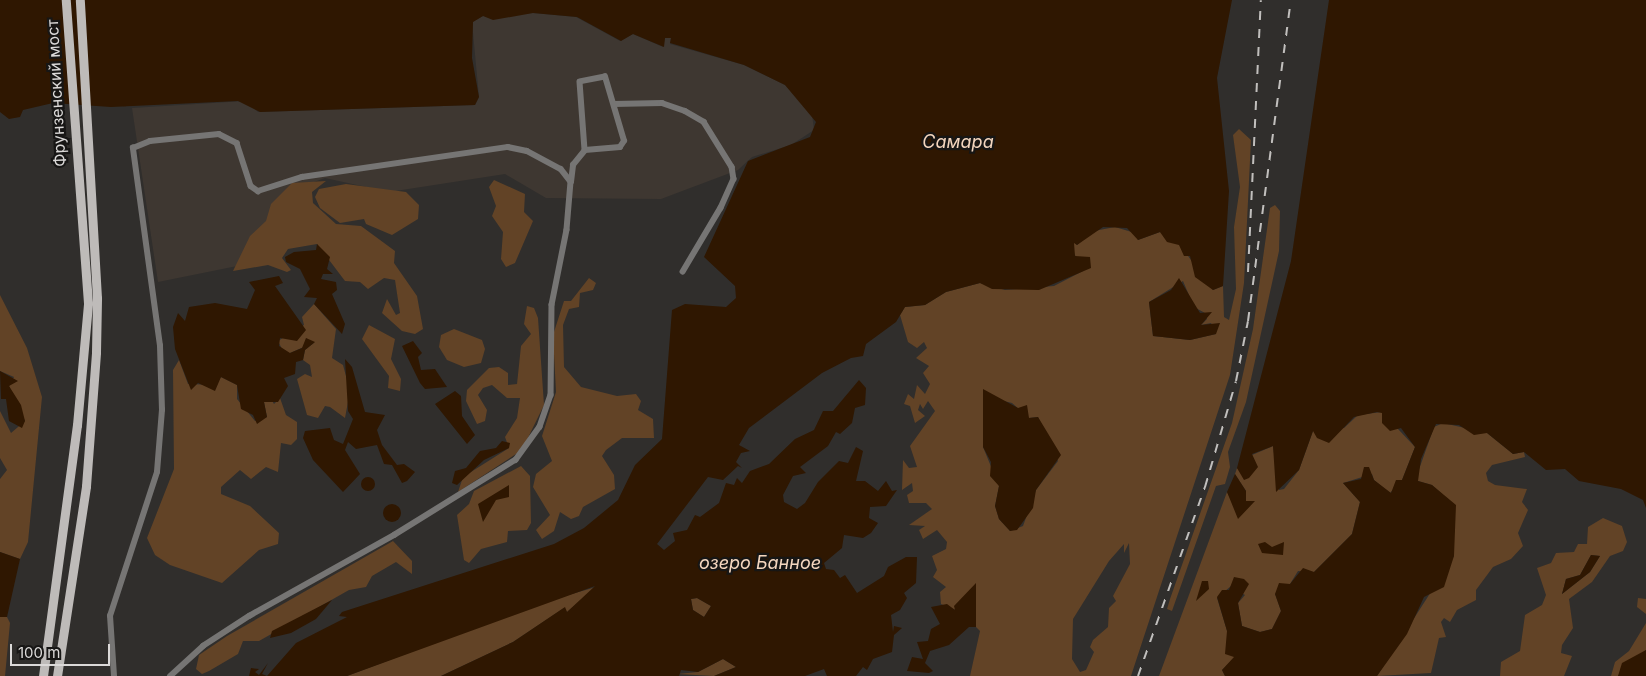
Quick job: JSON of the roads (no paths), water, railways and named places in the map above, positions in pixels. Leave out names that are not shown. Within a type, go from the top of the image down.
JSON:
[{"type":"main road","name":"Фрунзенский мост","points":[[43,676],[77,425],[88,303],[76,184],[66,0]]},
{"type":"main road","name":"Фрунзенский мост","points":[[57,676],[94,418],[97,298],[80,0]]},
{"type":"street","points":[[171,676],[204,646],[250,616],[395,535],[516,460],[540,428],[551,395],[552,306],[567,230],[572,165],[584,150],[580,82],[605,77],[624,141],[620,147],[584,150]]},
{"type":"street","points":[[614,104],[653,102],[685,110],[704,122],[732,167],[734,179],[721,208],[683,272]]},
{"type":"street","points":[[114,676],[110,616],[157,472],[162,410],[160,346],[133,148],[150,140],[219,134],[237,143],[251,186],[258,191],[302,177],[508,147],[549,162],[570,182]]},
{"type":"water","name":"Самара","points":[[0,0],[1232,0],[1217,78],[1229,191],[1223,286],[1213,290],[1195,277],[1190,256],[1184,256],[1179,245],[1167,242],[1160,232],[1138,240],[1127,228],[1103,227],[1077,245],[1074,243],[1075,256],[1090,257],[1091,268],[1039,290],[992,289],[980,283],[946,292],[925,305],[905,307],[896,322],[866,344],[863,356],[851,358],[822,373],[749,428],[739,445],[750,451],[741,453],[736,462],[742,468],[738,466],[723,480],[708,477],[657,544],[664,550],[675,541],[673,533],[687,530],[695,515],[700,517],[719,503],[726,483],[734,485],[737,478],[742,483],[750,471],[769,464],[795,439],[814,430],[823,411],[833,411],[859,380],[866,388],[865,405],[855,408],[852,423],[840,434],[836,432],[828,446],[800,467],[806,473],[793,476],[783,495],[784,502],[797,509],[805,503],[818,482],[839,461],[848,463],[856,447],[863,451],[856,481],[865,481],[878,491],[886,481],[892,491],[897,490],[886,506],[870,507],[869,518],[878,523],[871,533],[863,538],[844,535],[842,548],[824,563],[826,569],[834,570],[840,578],[845,575],[857,593],[884,576],[888,567],[906,557],[917,557],[916,583],[904,593],[907,598],[900,610],[891,615],[893,632],[894,626],[902,628],[894,635],[892,652],[873,659],[867,670],[863,667],[856,676],[827,676],[824,669],[805,676],[714,676],[736,667],[723,659],[698,672],[681,670],[679,676],[441,676],[513,642],[565,607],[567,612],[595,586],[347,676],[267,676],[296,643],[347,617],[339,616],[342,612],[554,544],[584,528],[618,500],[635,465],[662,439],[672,310],[685,304],[726,307],[736,298],[735,286],[704,257],[748,161],[810,137],[816,122],[785,85],[744,65],[670,43],[671,38],[665,38],[664,47],[633,34],[621,41],[577,17],[533,13],[493,20],[483,16],[473,22],[472,58],[479,97],[475,105],[260,112],[238,101],[111,107],[53,103],[23,110],[20,117],[9,119],[0,112]],"holes":[[[697,598],[711,606],[704,617],[693,610],[691,599]]]},
{"type":"water","points":[[1329,0],[1646,0],[1646,508],[1643,500],[1621,489],[1579,481],[1565,469],[1546,470],[1524,452],[1513,454],[1487,433],[1474,435],[1459,425],[1436,424],[1421,459],[1418,481],[1432,485],[1456,505],[1454,556],[1444,587],[1424,597],[1407,634],[1377,676],[1225,676],[1222,670],[1234,657],[1225,654],[1227,631],[1217,597],[1222,590],[1229,590],[1234,577],[1244,579],[1249,584],[1238,603],[1242,626],[1260,632],[1272,629],[1281,611],[1275,594],[1279,583],[1290,584],[1303,568],[1314,572],[1352,534],[1360,502],[1343,483],[1361,479],[1364,467],[1369,467],[1374,480],[1391,493],[1396,480],[1402,480],[1415,447],[1401,428],[1390,431],[1382,423],[1382,413],[1377,412],[1354,417],[1329,443],[1317,438],[1313,431],[1299,470],[1276,492],[1273,446],[1252,454],[1258,467],[1249,478],[1244,480],[1237,468],[1291,261]]},
{"type":"water","points":[[317,244],[330,257],[327,269],[333,274],[323,274],[321,279],[336,282],[337,290],[332,294],[345,324],[342,334],[314,304],[317,298],[304,297],[310,289],[300,269],[286,262],[285,257],[294,252],[316,250]]},
{"type":"water","points":[[279,276],[283,283],[275,286],[306,330],[297,341],[280,338],[279,346],[290,353],[302,348],[306,338],[315,342],[305,350],[303,360],[296,362],[295,374],[284,378],[288,386],[278,402],[264,402],[267,417],[257,424],[253,415],[241,409],[237,385],[221,377],[215,391],[198,383],[191,390],[175,349],[173,327],[178,313],[185,321],[189,307],[215,303],[247,309],[255,290],[249,282]]},
{"type":"water","points":[[1179,278],[1200,313],[1212,312],[1201,325],[1220,323],[1216,334],[1190,340],[1153,336],[1149,302],[1171,290]]},
{"type":"water","points":[[413,341],[422,353],[418,357],[421,370],[435,369],[447,387],[425,389],[420,383],[402,346]]},
{"type":"water","points":[[345,359],[352,367],[365,412],[385,415],[377,430],[382,445],[397,465],[404,464],[415,472],[407,481],[402,483],[392,465],[384,464],[377,445],[356,449],[348,442],[345,450],[360,474],[343,492],[313,460],[303,438],[305,431],[330,428],[334,440],[343,444],[353,419],[348,411]]},
{"type":"water","points":[[0,371],[18,381],[9,386],[21,405],[25,421],[22,428],[9,421],[6,399],[1,399]]},
{"type":"water","points":[[983,389],[1018,408],[1027,405],[1029,418],[1038,417],[1061,455],[1036,490],[1033,508],[1017,530],[1010,531],[999,519],[995,506],[999,486],[990,476],[991,462],[983,447]]},
{"type":"water","points":[[455,391],[461,396],[462,416],[475,435],[467,444],[435,404]]},
{"type":"water","points":[[502,441],[510,443],[509,448],[484,460],[457,485],[452,483],[455,471],[466,468],[480,451],[496,448]]},
{"type":"water","points":[[1235,474],[1246,491],[1246,501],[1255,501],[1238,519],[1227,492]]},
{"type":"water","points":[[368,477],[373,479],[375,484],[373,489],[368,491],[363,489],[361,484],[363,479]]},
{"type":"water","points":[[509,485],[509,497],[496,500],[483,522],[478,504]]},
{"type":"water","points":[[392,504],[398,507],[401,513],[398,519],[392,522],[386,519],[383,513],[386,507]]},
{"type":"water","points":[[1265,542],[1272,547],[1284,542],[1283,555],[1262,553],[1258,544]]},
{"type":"water","points":[[0,552],[20,559],[7,617],[0,617]]},
{"type":"water","points":[[1591,555],[1600,556],[1590,572],[1562,594],[1566,579],[1580,575]]},
{"type":"water","points":[[1202,581],[1208,581],[1209,589],[1196,601]]},
{"type":"water","points":[[976,583],[976,627],[969,627],[949,645],[930,651],[925,663],[933,671],[929,673],[907,671],[912,657],[923,659],[917,642],[928,641],[931,629],[940,624],[931,607],[947,604],[955,610],[954,606]]},
{"type":"water","points":[[332,600],[316,619],[291,633],[270,638],[272,631]]},
{"type":"water","points":[[1646,650],[1646,676],[1618,676],[1622,663]]},
{"type":"water","points":[[268,663],[262,674],[267,676],[249,676],[251,668],[259,669],[255,672],[259,675]]},
{"type":"railway","points":[[1248,272],[1261,0]]},
{"type":"railway","points":[[1138,676],[1205,487],[1236,381],[1248,321],[1291,0]]},
{"type":"water label","name":"озеро Банное","points":[[760,563]]}]
